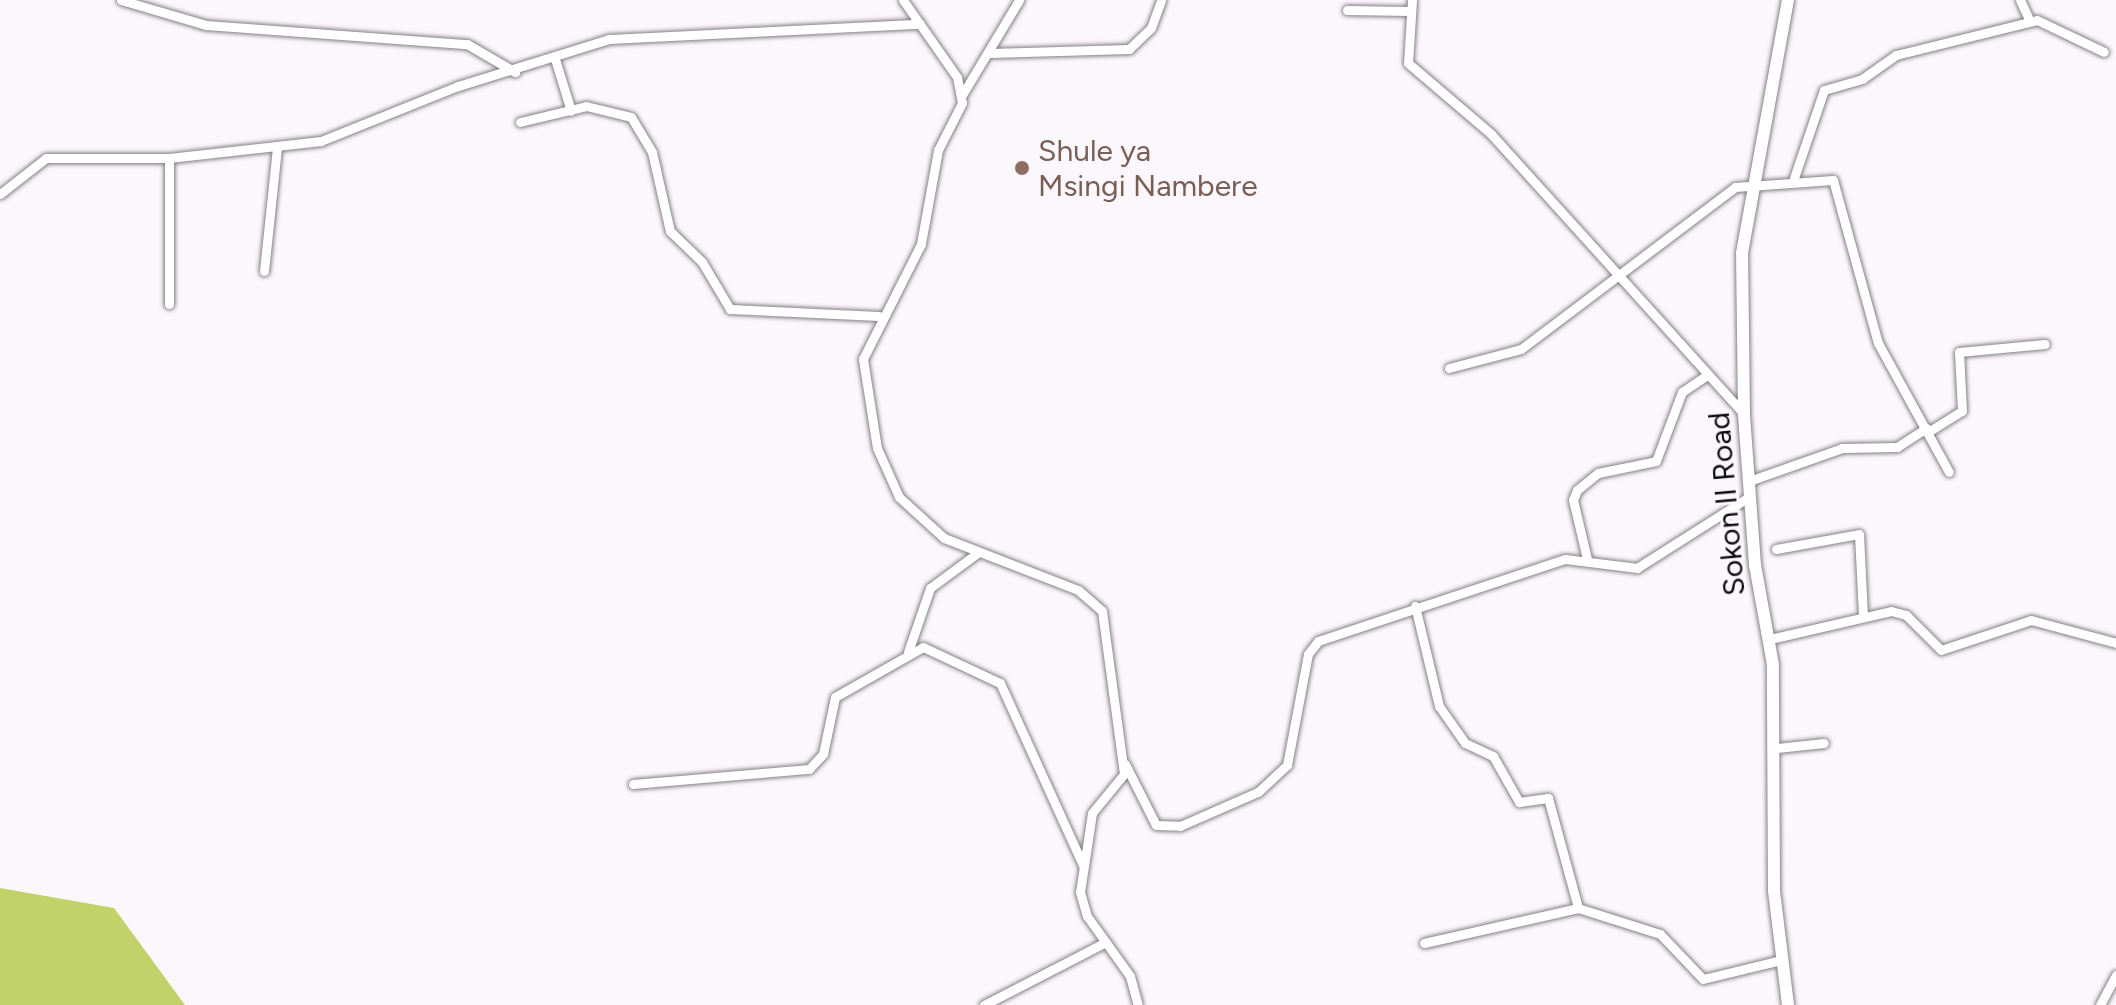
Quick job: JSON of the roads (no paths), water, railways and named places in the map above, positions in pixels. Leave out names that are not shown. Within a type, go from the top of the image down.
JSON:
[{"type":"street","points":[[121,0],[206,25],[467,44],[515,72]]},
{"type":"street","points":[[903,0],[962,95]]},
{"type":"street","points":[[1019,0],[990,53],[962,95],[938,150],[921,244],[879,316],[863,373],[887,473],[919,517],[976,554],[1078,590],[1102,611],[1123,762],[1121,780],[1092,813],[1081,899],[1130,976],[1138,1005]]},
{"type":"street","points":[[990,53],[1129,49],[1151,28],[1161,0]]},
{"type":"street","name":"Sokon II Road","points":[[1788,0],[1752,182],[1742,253],[1744,414],[1749,497],[1770,639],[1777,748],[1781,960],[1788,1005]]},
{"type":"street","points":[[2020,0],[2030,21],[2104,52]]},
{"type":"street","points":[[1347,10],[1412,4],[1408,63],[1491,134],[1706,376],[1744,414]]},
{"type":"street","points":[[1794,178],[1828,86],[1862,79],[1896,55],[1986,38],[2030,21]]},
{"type":"street","points":[[0,194],[46,158],[169,158],[321,141],[515,72],[642,35],[920,24]]},
{"type":"street","points":[[555,59],[571,111]]},
{"type":"street","points":[[520,122],[604,106],[640,126],[670,231],[702,262],[730,309],[879,316]]},
{"type":"street","points":[[264,271],[277,148]]},
{"type":"street","points":[[169,158],[169,304]]},
{"type":"street","points":[[1449,368],[1521,349],[1614,273],[1752,182],[1794,178],[1838,186],[1878,343],[1949,472]]},
{"type":"street","points":[[1749,481],[1842,448],[1897,447],[1962,411],[1959,352],[2045,344]]},
{"type":"street","points":[[1587,559],[1573,500],[1577,490],[1598,473],[1656,461],[1682,392],[1706,376]]},
{"type":"street","points":[[1123,762],[1160,828],[1258,792],[1291,757],[1311,646],[1415,606],[1565,559],[1587,559],[1637,568],[1749,497]]},
{"type":"street","points":[[1776,549],[1855,531],[1863,616]]},
{"type":"street","points":[[908,652],[930,588],[976,554]]},
{"type":"street","points":[[1415,606],[1439,706],[1465,743],[1493,756],[1519,802],[1548,798],[1578,908]]},
{"type":"street","points":[[1770,639],[1863,616],[1901,612],[1941,650],[2031,620],[2116,643]]},
{"type":"street","points":[[633,784],[809,769],[823,754],[835,697],[908,652],[923,647],[1000,683],[1083,865]]},
{"type":"street","points":[[1777,748],[1824,743]]},
{"type":"street","points":[[1424,943],[1578,908],[1660,934],[1703,979],[1781,960]]},
{"type":"street","points":[[984,1005],[1106,942]]},
{"type":"street","points":[[2100,1005],[2116,975]]},
{"type":"place","name":"Shule ya Msingi Nambere","points":[[1022,168]]}]
